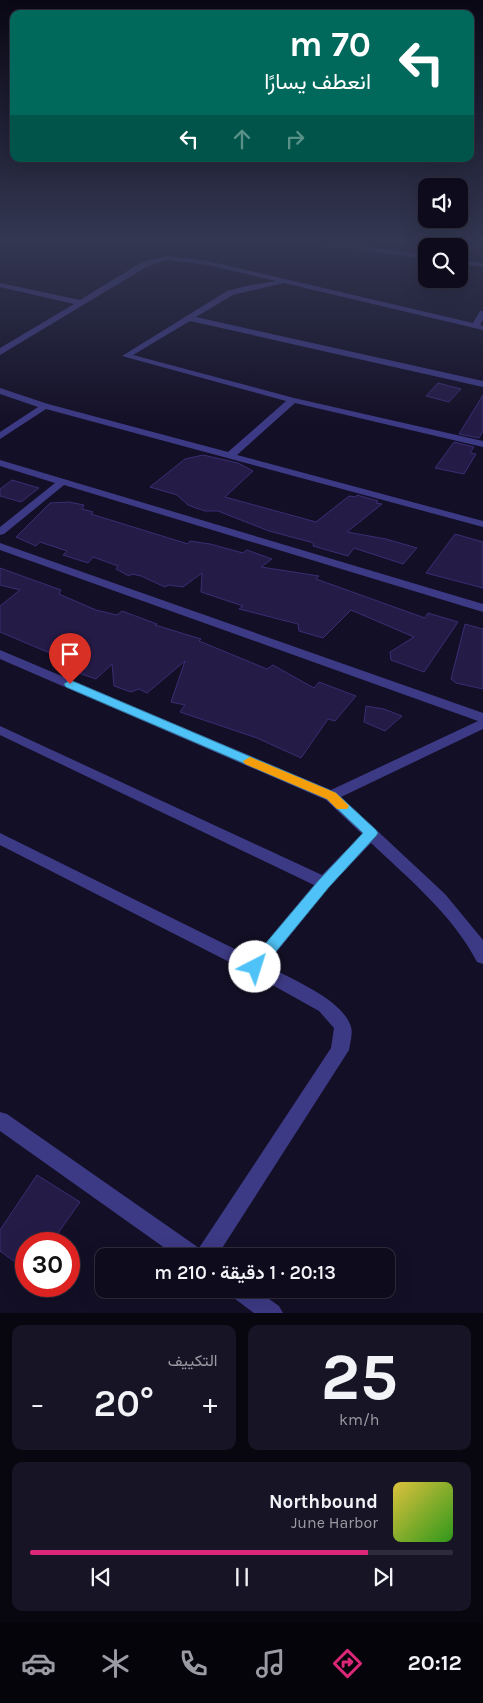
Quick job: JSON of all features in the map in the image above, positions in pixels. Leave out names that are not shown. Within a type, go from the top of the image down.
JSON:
[{"type":"street","points":[[0,352],[81,303]]},
{"type":"street","points":[[208,303],[190,318],[126,356],[293,400],[483,444]]},
{"type":"street","points":[[377,303],[479,327],[483,313]]},
{"type":"street","points":[[190,318],[483,384]]},
{"type":"street","points":[[0,392],[44,406],[232,454],[483,524]]},
{"type":"street","points":[[232,454],[293,400]]},
{"type":"street","points":[[0,436],[44,406]]},
{"type":"street","points":[[0,464],[483,608]]},
{"type":"street","points":[[0,532],[63,482]]},
{"type":"street","points":[[0,546],[483,718]]},
{"type":"street","points":[[0,654],[331,796],[439,898],[479,947],[483,957]]},
{"type":"street","points":[[331,796],[483,724]]},
{"type":"street","points":[[0,730],[324,883]]},
{"type":"street","points":[[255,967],[324,883],[372,833]]},
{"type":"street","points":[[0,838],[255,967],[326,1006],[338,1018],[343,1028],[340,1050],[209,1248]]},
{"type":"street","points":[[0,1120],[183,1248]]},
{"type":"street","points":[[251,1298],[272,1313]]},
{"type":"building","points":[[438,383],[461,389],[449,402],[426,396]]},
{"type":"building","points":[[483,395],[483,431],[479,438],[459,434]]},
{"type":"building","points":[[454,442],[474,447],[470,453],[476,454],[464,474],[435,468]]},
{"type":"building","points":[[203,455],[238,463],[253,471],[225,497],[316,522],[349,496],[356,497],[357,495],[382,504],[347,532],[386,539],[417,548],[403,564],[354,548],[348,556],[313,546],[314,543],[269,531],[218,511],[205,511],[193,507],[177,495],[150,487],[185,459]]},
{"type":"building","points":[[12,480],[39,488],[21,502],[0,496],[0,489]]},
{"type":"building","points":[[69,502],[84,505],[82,509],[93,512],[91,514],[188,544],[190,541],[210,544],[243,553],[247,550],[272,559],[261,567],[319,576],[316,579],[425,618],[428,613],[458,622],[424,672],[391,660],[390,652],[414,637],[351,610],[323,638],[299,631],[298,624],[239,609],[243,606],[201,592],[202,573],[183,587],[169,585],[165,587],[141,576],[132,574],[129,576],[116,569],[118,566],[93,557],[88,563],[63,555],[67,551],[40,542],[36,546],[16,537],[50,503]]},
{"type":"building","points":[[455,534],[483,542],[483,588],[426,573]]},
{"type":"building","points":[[0,568],[61,590],[59,594],[96,610],[117,615],[122,611],[157,624],[155,625],[201,639],[199,641],[267,669],[273,665],[314,688],[319,682],[356,696],[335,721],[328,719],[301,758],[257,738],[180,712],[185,705],[171,702],[185,661],[147,693],[139,689],[131,692],[114,686],[112,664],[96,679],[55,665],[64,659],[0,632],[0,606],[20,590],[0,585]]},
{"type":"building","points":[[465,624],[483,629],[483,689],[456,683],[451,679]]},
{"type":"building","points":[[366,706],[384,709],[402,716],[385,731],[364,722]]},
{"type":"building","points":[[37,1175],[80,1202],[59,1232],[15,1232],[15,1262],[0,1251],[0,1230]]},
{"type":"slow traffic","points":[[250,761],[331,796],[342,806]]},
{"type":"route","points":[[70,684],[331,796],[372,833],[324,883],[255,967]]}]
